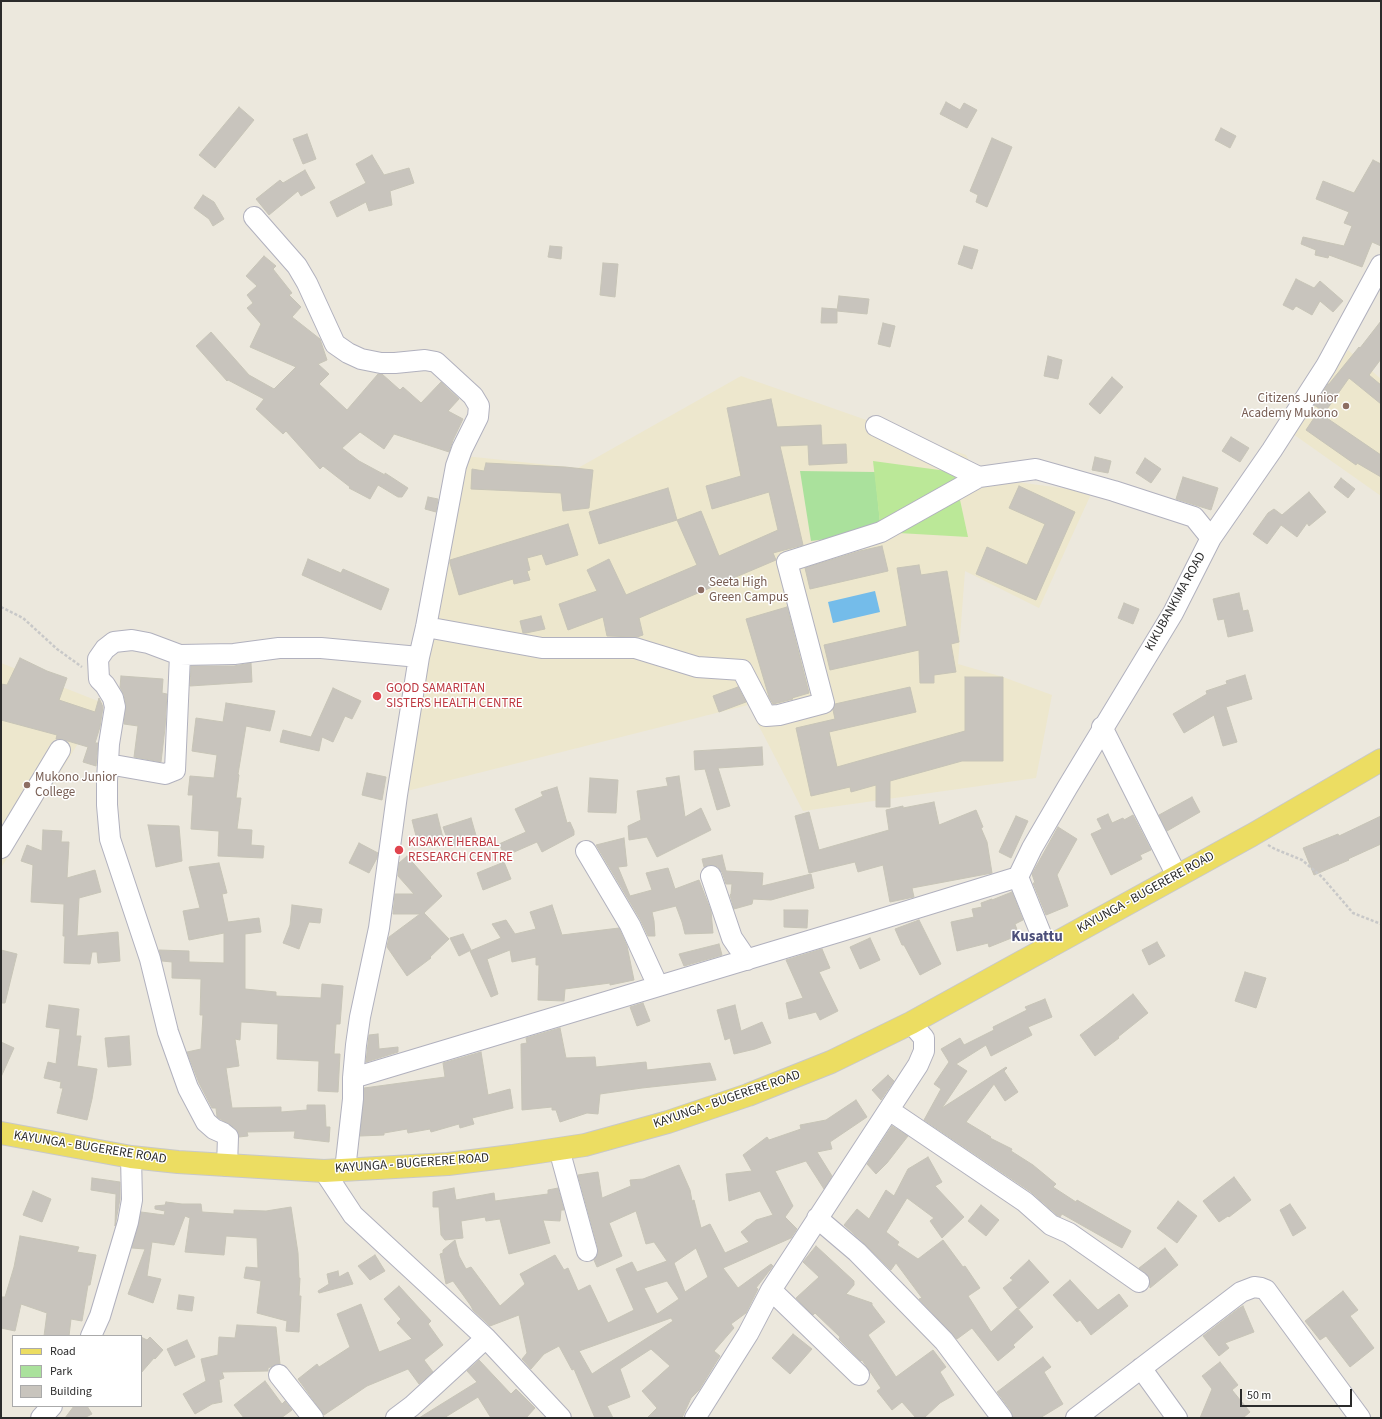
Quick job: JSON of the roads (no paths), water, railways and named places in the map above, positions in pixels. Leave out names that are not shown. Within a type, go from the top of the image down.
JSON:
[{"type":"main road","name":"KAYUNGA - BUGERERE ROAD","points":[[1,1133],[131,1157],[227,1166],[335,1170],[448,1164],[585,1145],[668,1122],[748,1095],[831,1062],[911,1023],[1047,949],[1252,835],[1381,760]]},
{"type":"street","points":[[254,218],[297,266],[307,283],[336,344],[348,353],[361,359],[381,363],[425,360],[436,362],[473,396],[479,406],[478,417],[462,449],[456,466],[396,795],[379,928],[360,1017],[353,1078],[353,1099],[335,1170],[353,1214],[486,1338],[561,1418]]},
{"type":"street","name":"KIKUBANKIMA ROAD","points":[[1018,877],[1036,841],[1102,728],[1173,613],[1211,538],[1272,450],[1326,366],[1381,265]]},
{"type":"street","points":[[876,426],[979,477]]},
{"type":"street","points":[[426,627],[542,648],[635,648],[697,667],[742,670],[766,716],[779,715],[824,703],[787,562],[881,532],[979,477],[1036,469],[1114,491],[1194,517],[1211,538]]},
{"type":"street","points":[[227,1166],[228,1137],[214,1129],[206,1122],[188,1088],[168,1032],[150,959],[110,839],[107,805],[108,764],[109,744],[115,707],[113,698],[99,678],[98,658],[105,649],[114,642],[132,640],[148,643],[180,655],[234,654],[279,648],[322,648],[420,657]]},
{"type":"street","points":[[108,764],[165,774],[175,770],[180,655]]},
{"type":"street","points":[[1102,728],[1177,876]]},
{"type":"street","points":[[1,848],[60,750]]},
{"type":"street","points":[[586,851],[630,925],[658,986]]},
{"type":"street","points":[[711,876],[732,938],[747,960]]},
{"type":"street","points":[[353,1078],[1018,877],[1047,949]]},
{"type":"street","points":[[695,1418],[748,1334],[771,1290],[918,1065],[924,1051],[924,1038],[911,1023]]},
{"type":"street","points":[[889,1110],[1025,1202],[1051,1225],[1069,1233],[1139,1282]]},
{"type":"street","points":[[559,1149],[587,1251]]},
{"type":"street","points":[[91,1335],[100,1316],[128,1222],[132,1200],[131,1157]]},
{"type":"street","points":[[817,1218],[856,1252],[944,1341],[1002,1418]]},
{"type":"street","points":[[1076,1418],[1241,1292],[1254,1287],[1266,1290],[1360,1418]]},
{"type":"street","points":[[771,1290],[859,1375]]},
{"type":"street","points":[[396,1418],[412,1406],[486,1338]]},
{"type":"street","points":[[1141,1368],[1177,1418]]},
{"type":"street","points":[[280,1375],[312,1418]]},
{"type":"street","points":[[41,1418],[51,1407]]},
{"type":"water","points":[[875,591],[880,612],[833,623],[828,602]]},
{"type":"place","name":"Citizens Junior Academy Mukono","points":[[1346,406]]},
{"type":"place","name":"Seeta High Green Campus","points":[[701,590]]},
{"type":"place","name":"GOOD SAMARITAN SISTERS HEALTH CENTRE","points":[[377,696]]},
{"type":"place","name":"Mukono Junior College","points":[[27,785]]},
{"type":"place","name":"KISAKYE HERBAL RESEARCH CENTRE","points":[[399,850]]},
{"type":"district","name":"Kusattu","points":[[1037,938]]}]
